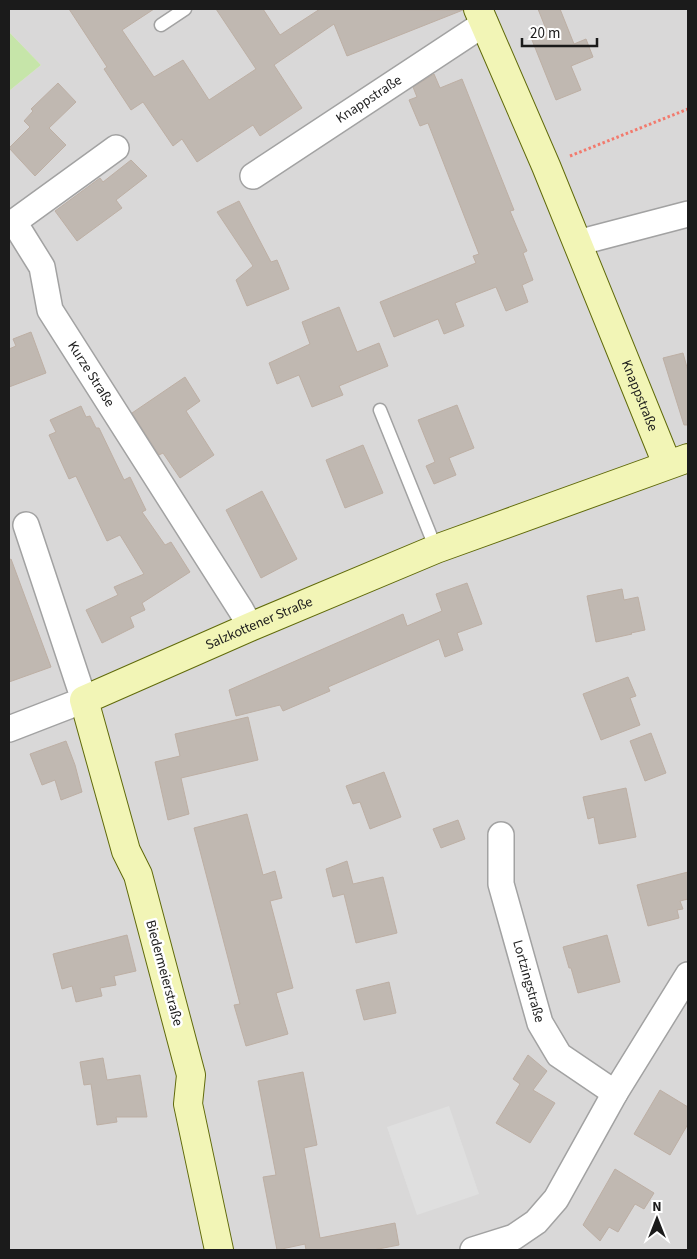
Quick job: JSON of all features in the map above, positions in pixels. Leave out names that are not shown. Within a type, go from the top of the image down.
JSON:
[{"type":"street","name":"Knappstraße","points":[[253,176],[482,16],[546,166],[576,243],[678,461]]},
{"type":"street","name":"Kurze Straße","points":[[116,148],[14,222],[42,267],[50,310],[242,610],[250,627]]},
{"type":"street","points":[[576,243],[688,214]]},
{"type":"street","name":"Salzkottener Straße","points":[[9,728],[84,700],[250,627],[436,550],[678,461]]},
{"type":"street","points":[[26,525],[84,700]]},
{"type":"street","name":"Biedermeierstraße","points":[[84,700],[126,851],[138,876],[191,1075],[188,1104],[219,1250]]},
{"type":"street","name":"Lortzingstraße","points":[[501,835],[501,884],[540,1023],[559,1055],[616,1093]]},
{"type":"street","points":[[474,1250],[514,1237],[536,1222],[556,1199],[616,1093],[688,975]]},
{"type":"lane","points":[[161,25],[185,9]]},
{"type":"lane","points":[[380,410],[436,550]]},
{"type":"path","points":[[546,166],[688,109]]},
{"type":"shaded area","points":[[9,9],[688,9],[688,1250],[9,1250],[9,91],[41,65],[9,32]]},
{"type":"shaded area","points":[[449,1106],[479,1194],[417,1215],[387,1127]]},
{"type":"green space","points":[[9,32],[41,65],[9,91]]},
{"type":"building","points":[[69,9],[154,9],[122,30],[154,77],[183,60],[209,100],[256,69],[216,9],[263,9],[280,35],[320,9],[463,10],[347,56],[334,24],[274,65],[302,108],[260,136],[253,125],[197,162],[182,139],[173,146],[143,102],[131,110],[104,69],[107,67]]},
{"type":"building","points":[[538,9],[560,9],[574,44],[586,39],[593,57],[571,66],[581,90],[556,100],[530,35],[546,29]]},
{"type":"building","points":[[434,74],[440,88],[462,79],[514,210],[510,211],[527,251],[523,253],[533,280],[522,285],[528,302],[506,311],[496,287],[455,303],[464,326],[444,334],[438,319],[394,337],[380,302],[476,263],[473,256],[479,254],[428,123],[420,126],[409,100],[417,97],[413,87]]},
{"type":"building","points":[[58,83],[76,102],[49,128],[66,145],[35,176],[9,148],[30,127],[24,121],[33,111],[31,109]]},
{"type":"building","points":[[131,160],[147,176],[116,200],[122,208],[77,241],[55,211],[100,178],[103,182]]},
{"type":"building","points":[[239,201],[271,262],[277,260],[289,289],[247,306],[236,280],[253,266],[217,212]]},
{"type":"building","points":[[339,307],[357,352],[379,343],[388,366],[339,386],[343,395],[312,407],[299,375],[277,384],[269,363],[310,344],[302,322]]},
{"type":"building","points":[[31,332],[46,373],[9,387],[9,349],[16,346],[13,339]]},
{"type":"building","points":[[683,353],[688,371],[688,425],[684,425],[663,358]]},
{"type":"building","points":[[185,377],[200,401],[186,411],[214,455],[180,478],[163,453],[159,455],[132,413]]},
{"type":"building","points":[[457,405],[474,448],[449,458],[456,475],[434,484],[426,466],[435,462],[418,420]]},
{"type":"building","points":[[81,406],[86,417],[90,416],[96,428],[99,428],[124,480],[130,477],[146,510],[142,512],[165,545],[171,542],[190,572],[142,603],[145,610],[130,617],[134,627],[102,643],[86,610],[118,595],[114,587],[144,574],[120,535],[107,541],[76,476],[69,479],[49,435],[56,432],[50,420]]},
{"type":"building","points":[[363,445],[383,493],[345,508],[326,460]]},
{"type":"building","points":[[262,491],[297,559],[261,578],[226,510]]},
{"type":"building","points":[[11,559],[51,667],[9,682],[9,560]]},
{"type":"building","points":[[467,583],[482,624],[457,633],[463,650],[445,657],[439,639],[328,687],[330,691],[283,711],[280,705],[236,716],[229,690],[403,614],[407,626],[442,611],[436,594]]},
{"type":"building","points":[[622,589],[624,600],[638,597],[645,630],[596,642],[587,596]]},
{"type":"building","points":[[628,677],[636,696],[630,698],[640,725],[601,740],[583,694]]},
{"type":"building","points":[[248,717],[258,760],[181,778],[189,814],[168,820],[155,762],[180,756],[175,734]]},
{"type":"building","points":[[651,733],[666,773],[645,781],[630,741]]},
{"type":"building","points":[[66,741],[82,792],[61,800],[55,780],[42,785],[30,754]]},
{"type":"building","points":[[384,772],[401,817],[370,829],[360,802],[353,804],[346,786]]},
{"type":"building","points":[[626,788],[636,837],[599,844],[594,817],[588,819],[583,797]]},
{"type":"building","points":[[247,814],[263,875],[275,871],[282,898],[270,901],[293,988],[276,993],[288,1034],[246,1046],[234,1005],[240,1004],[194,828]]},
{"type":"building","points":[[458,820],[465,839],[441,848],[433,829]]},
{"type":"building","points":[[347,861],[353,884],[383,877],[397,933],[356,943],[344,894],[333,897],[326,869]]},
{"type":"building","points":[[688,872],[688,899],[680,901],[683,909],[677,910],[679,918],[648,926],[637,885]]},
{"type":"building","points":[[127,935],[136,971],[114,976],[116,985],[100,988],[102,996],[76,1002],[72,986],[62,989],[53,954]]},
{"type":"building","points":[[607,935],[620,982],[578,993],[563,947]]},
{"type":"building","points":[[389,982],[396,1013],[364,1020],[356,990]]},
{"type":"building","points":[[528,1055],[547,1071],[533,1090],[555,1103],[530,1143],[496,1123],[520,1084],[513,1079]]},
{"type":"building","points":[[103,1058],[107,1080],[140,1075],[147,1117],[116,1117],[117,1122],[97,1125],[91,1084],[84,1085],[80,1062]]},
{"type":"building","points":[[303,1072],[317,1145],[304,1148],[320,1238],[395,1223],[399,1245],[373,1250],[306,1250],[305,1244],[277,1250],[263,1177],[276,1175],[258,1081]]},
{"type":"building","points":[[660,1090],[688,1107],[688,1124],[670,1155],[634,1134]]},
{"type":"building","points":[[615,1169],[654,1193],[644,1209],[635,1204],[618,1232],[609,1227],[600,1241],[583,1225]]}]
